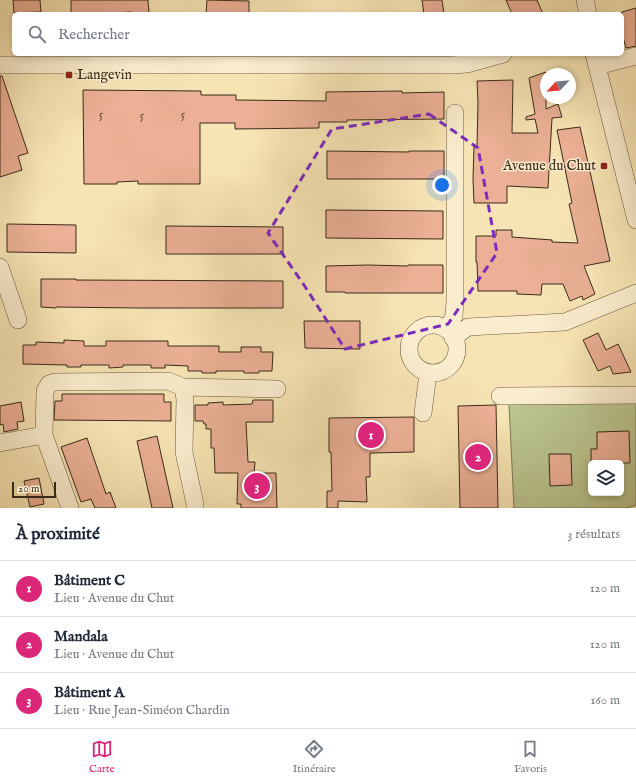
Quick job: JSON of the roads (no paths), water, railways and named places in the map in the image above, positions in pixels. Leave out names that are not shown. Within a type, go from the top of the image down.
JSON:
[{"type":"street","points":[[585,0],[588,12]]},
{"type":"street","points":[[0,65],[467,64],[496,56]]},
{"type":"street","points":[[636,56],[596,60],[636,220]]},
{"type":"street","points":[[450,334],[455,305],[455,113]]},
{"type":"street","points":[[0,267],[18,320]]},
{"type":"street","points":[[450,334],[468,327],[565,322],[636,293]]},
{"type":"street","points":[[426,326],[442,326],[450,334],[457,345],[455,360],[450,367],[443,371],[428,373],[420,370],[414,365],[408,350],[409,342],[419,329],[426,326]]},
{"type":"street","points":[[423,413],[428,373]]},
{"type":"street","points":[[70,508],[44,435],[45,391],[49,384],[55,382],[168,381],[183,387],[277,389]]},
{"type":"street","points":[[183,387],[185,399],[184,452],[195,508]]},
{"type":"street","points":[[500,396],[636,394]]},
{"type":"street","points":[[0,443],[44,435]]},
{"type":"place","name":"Langevin","points":[[69,75]]},
{"type":"place","name":"Avenue du Chut","points":[[604,166]]},
{"type":"place","name":"Bâtiment C","points":[[371,435]]},
{"type":"place","name":"Mandala","points":[[478,457]]},
{"type":"place","name":"Bâtiment A","points":[[257,486]]}]
